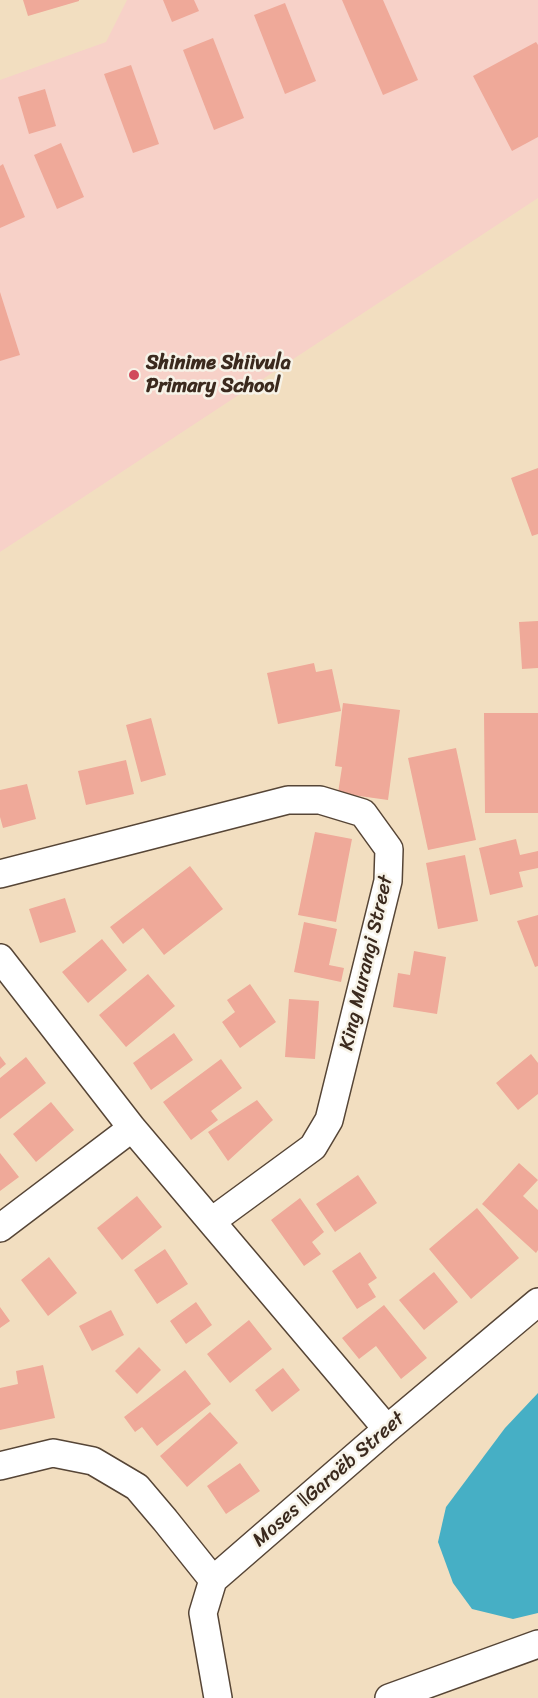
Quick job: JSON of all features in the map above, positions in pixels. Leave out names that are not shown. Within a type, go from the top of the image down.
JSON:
[{"type":"street","name":"King Murangi Street","points":[[0,873],[288,800],[320,800],[363,813],[389,849],[388,881],[329,1120],[313,1147],[212,1221]]},
{"type":"street","points":[[0,958],[132,1128],[387,1429]]},
{"type":"street","points":[[0,1228],[132,1128]]},
{"type":"street","name":"Moses ǁGaroëb Street","points":[[213,1580],[538,1302]]},
{"type":"street","points":[[0,1466],[53,1453],[93,1461],[137,1487],[213,1580],[202,1614],[218,1698]]},
{"type":"street","points":[[389,1698],[538,1644]]},
{"type":"shaded area","name":"Shinime Shiivula Primary School","points":[[127,0],[538,0],[538,198],[0,552],[0,80],[106,42]]},
{"type":"water","points":[[538,1393],[538,1613],[513,1619],[472,1609],[453,1583],[438,1542],[446,1507],[505,1428]]},
{"type":"building","points":[[23,0],[79,0],[79,1],[28,16]]},
{"type":"building","points":[[163,0],[194,0],[199,11],[172,22]]},
{"type":"building","points":[[342,0],[383,0],[418,80],[383,95]]},
{"type":"building","points":[[285,3],[316,81],[285,94],[254,15]]},
{"type":"building","points":[[213,38],[244,118],[214,130],[183,50]]},
{"type":"building","points":[[536,42],[538,45],[538,137],[512,151],[473,76]]},
{"type":"building","points":[[131,65],[159,144],[133,153],[104,74]]},
{"type":"building","points":[[45,89],[56,126],[29,134],[18,97]]},
{"type":"building","points":[[61,143],[84,197],[57,209],[34,155]]},
{"type":"building","points":[[3,164],[25,217],[0,228],[0,166]]},
{"type":"building","points":[[0,292],[20,355],[0,361]]},
{"type":"building","points":[[538,468],[538,534],[532,536],[511,478]]},
{"type":"building","points":[[538,621],[538,668],[522,669],[519,622]]},
{"type":"building","points":[[314,663],[316,672],[332,669],[341,711],[278,724],[267,673]]},
{"type":"building","points":[[343,703],[400,710],[388,800],[338,793],[342,767],[335,766]]},
{"type":"building","points":[[484,713],[538,713],[538,813],[485,813]]},
{"type":"building","points":[[151,718],[166,775],[141,782],[126,725]]},
{"type":"building","points":[[456,748],[476,840],[428,850],[408,758]]},
{"type":"building","points":[[126,760],[134,794],[86,805],[78,771]]},
{"type":"building","points":[[27,784],[36,819],[3,828],[0,817],[0,790]]},
{"type":"building","points":[[315,832],[352,839],[336,922],[298,915]]},
{"type":"building","points":[[516,839],[520,855],[538,851],[538,868],[519,872],[523,887],[490,895],[479,848]]},
{"type":"building","points":[[465,855],[478,921],[438,929],[426,863]]},
{"type":"building","points":[[190,866],[223,909],[164,955],[143,928],[123,944],[110,927]]},
{"type":"building","points":[[65,898],[76,932],[40,943],[29,909]]},
{"type":"building","points":[[538,915],[538,966],[535,967],[517,921]]},
{"type":"building","points":[[304,922],[337,929],[329,965],[344,968],[341,982],[294,972]]},
{"type":"building","points":[[102,939],[127,970],[88,1003],[62,972]]},
{"type":"building","points":[[414,951],[446,957],[437,1014],[393,1007],[398,973],[410,975]]},
{"type":"building","points":[[148,974],[175,1006],[126,1047],[99,1015]]},
{"type":"building","points":[[250,984],[276,1022],[240,1048],[222,1022],[235,1012],[227,1000]]},
{"type":"building","points":[[289,999],[319,1001],[315,1059],[285,1057]]},
{"type":"building","points":[[174,1033],[193,1060],[151,1090],[133,1063]]},
{"type":"building","points":[[531,1054],[538,1063],[538,1094],[518,1110],[496,1083]]},
{"type":"building","points":[[0,1056],[6,1064],[0,1069]]},
{"type":"building","points":[[26,1057],[46,1083],[0,1119],[0,1078]]},
{"type":"building","points":[[221,1059],[242,1088],[211,1111],[218,1120],[191,1140],[163,1102]]},
{"type":"building","points":[[257,1100],[273,1120],[228,1161],[208,1132]]},
{"type":"building","points":[[51,1102],[74,1130],[36,1162],[13,1134]]},
{"type":"building","points":[[0,1153],[19,1177],[0,1191]]},
{"type":"building","points":[[519,1163],[538,1180],[523,1196],[538,1210],[538,1250],[536,1253],[482,1204]]},
{"type":"building","points":[[358,1175],[377,1203],[335,1232],[316,1204]]},
{"type":"building","points":[[137,1196],[162,1227],[122,1260],[97,1228]]},
{"type":"building","points":[[300,1198],[324,1232],[312,1242],[321,1254],[304,1266],[271,1220]]},
{"type":"building","points":[[477,1208],[519,1258],[471,1299],[429,1249]]},
{"type":"building","points":[[165,1249],[188,1284],[157,1304],[134,1270]]},
{"type":"building","points":[[360,1252],[377,1278],[368,1284],[376,1297],[357,1309],[332,1271]]},
{"type":"building","points":[[49,1257],[77,1293],[48,1316],[21,1280]]},
{"type":"building","points":[[434,1272],[458,1302],[424,1330],[399,1300]]},
{"type":"building","points":[[196,1302],[212,1325],[186,1344],[170,1321]]},
{"type":"building","points":[[384,1305],[427,1358],[401,1379],[376,1346],[359,1359],[342,1338]]},
{"type":"building","points":[[0,1307],[10,1321],[0,1328]]},
{"type":"building","points":[[111,1310],[124,1335],[92,1351],[79,1326]]},
{"type":"building","points":[[249,1320],[272,1349],[230,1383],[207,1354]]},
{"type":"building","points":[[139,1347],[161,1370],[137,1394],[115,1371]]},
{"type":"building","points":[[43,1365],[55,1418],[0,1430],[0,1388],[18,1384],[16,1371]]},
{"type":"building","points":[[283,1368],[300,1390],[272,1412],[255,1390]]},
{"type":"building","points":[[185,1370],[211,1404],[157,1446],[142,1427],[135,1432],[124,1417]]},
{"type":"building","points":[[210,1412],[238,1443],[187,1487],[160,1456]]},
{"type":"building","points":[[240,1463],[260,1491],[226,1514],[207,1486]]},
{"type":"place","name":"Shinime Shiivula Primary School","points":[[134,375]]}]
